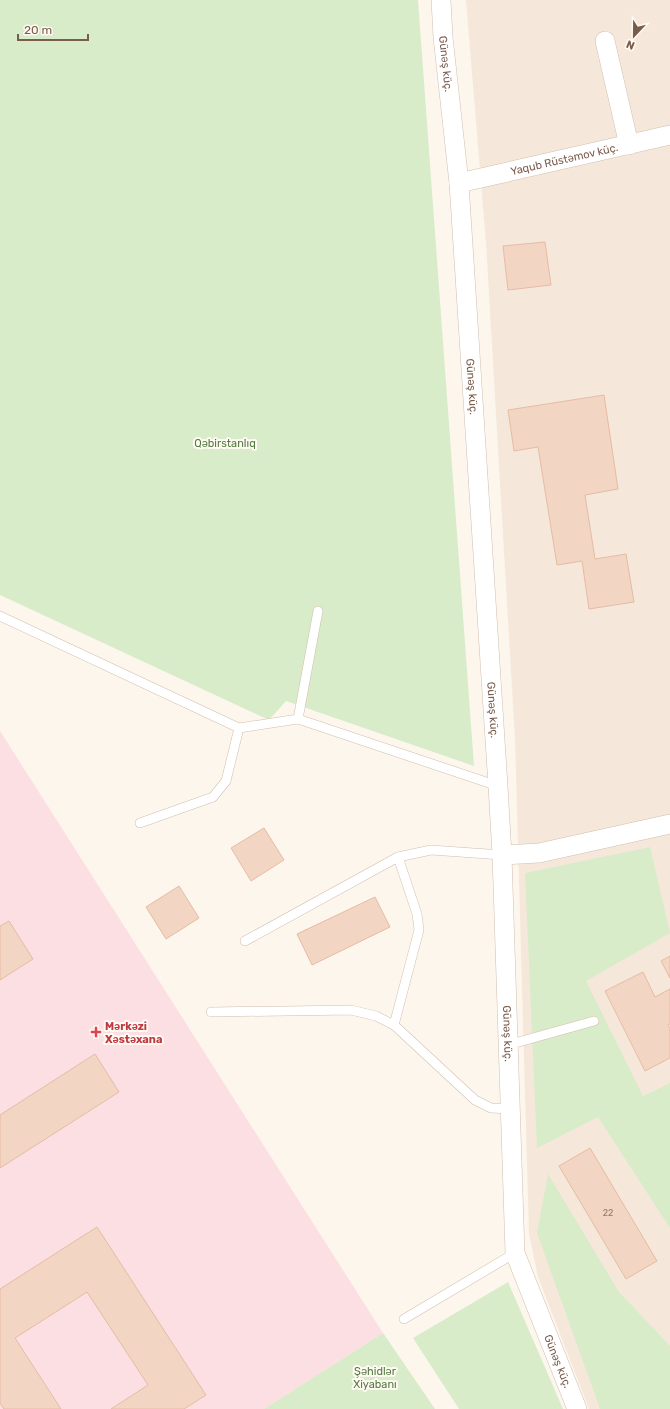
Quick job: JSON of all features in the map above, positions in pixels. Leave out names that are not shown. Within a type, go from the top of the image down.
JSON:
[{"type":"street","name":"Günəş küç.","points":[[441,0],[443,37],[459,183],[498,786],[502,855],[515,1253],[577,1409]]},
{"type":"street","points":[[605,41],[629,145]]},
{"type":"street","name":"Yaqub Rüstəmov küç.","points":[[459,183],[670,135]]},
{"type":"street","points":[[502,855],[540,853],[670,824]]},
{"type":"lane","points":[[298,718],[318,611]]},
{"type":"lane","points":[[0,616],[240,728],[298,718],[498,786]]},
{"type":"lane","points":[[140,823],[213,797],[226,781],[240,728]]},
{"type":"lane","points":[[244,941],[398,857],[430,850],[502,855]]},
{"type":"lane","points":[[394,1025],[419,930],[417,914],[398,857]]},
{"type":"lane","points":[[211,1012],[351,1010],[376,1016],[394,1025],[474,1100],[491,1108],[510,1109]]},
{"type":"lane","points":[[508,1046],[594,1021]]},
{"type":"lane","points":[[404,1319],[515,1253]]},
{"type":"shaded area","points":[[466,0],[670,0],[670,1409],[589,1409],[538,1277],[529,1234],[515,740],[486,243]]},
{"type":"shaded area","name":"Mərkəzi Xəstəxana","points":[[0,731],[383,1333],[264,1409],[0,1409]]},
{"type":"green space","name":"Qəbirstanlıq","points":[[0,0],[418,0],[474,766],[286,701],[269,720],[0,595]]},
{"type":"green space","points":[[650,847],[670,933],[586,981],[643,1096],[670,1083],[670,1228],[598,1117],[537,1148],[525,873]]},
{"type":"green space","points":[[548,1174],[619,1292],[670,1346],[670,1409],[600,1409],[537,1233]]},
{"type":"green space","points":[[508,1282],[563,1409],[459,1409],[413,1338]]},
{"type":"green space","name":"Şəhidlər Xiyabanı","points":[[383,1333],[435,1409],[264,1409]]},
{"type":"building","points":[[545,242],[551,285],[508,290],[503,246]]},
{"type":"building","points":[[604,395],[618,489],[585,495],[595,559],[626,554],[634,602],[589,609],[582,561],[557,565],[538,447],[514,451],[508,410]]},
{"type":"building","points":[[264,828],[284,860],[251,881],[231,848]]},
{"type":"building","points":[[179,886],[199,918],[166,939],[146,907]]},
{"type":"building","points":[[375,897],[390,927],[312,965],[297,934]]},
{"type":"building","points":[[9,921],[33,959],[0,980],[0,926]]},
{"type":"building","points":[[670,956],[670,978],[661,961]]},
{"type":"building","points":[[643,972],[655,997],[670,989],[670,1024],[668,1025],[670,1028],[670,1058],[645,1071],[605,991]]},
{"type":"building","points":[[95,1054],[119,1092],[0,1168],[0,1115]]},
{"type":"building","points":[[590,1148],[657,1261],[626,1279],[559,1166]]},
{"type":"building","points":[[97,1227],[206,1395],[184,1409],[111,1409],[148,1385],[87,1292],[15,1338],[61,1409],[4,1409],[0,1403],[0,1289]]},
{"type":"place","name":"Mərkəzi Xəstəxana","points":[[96,1032]]}]
